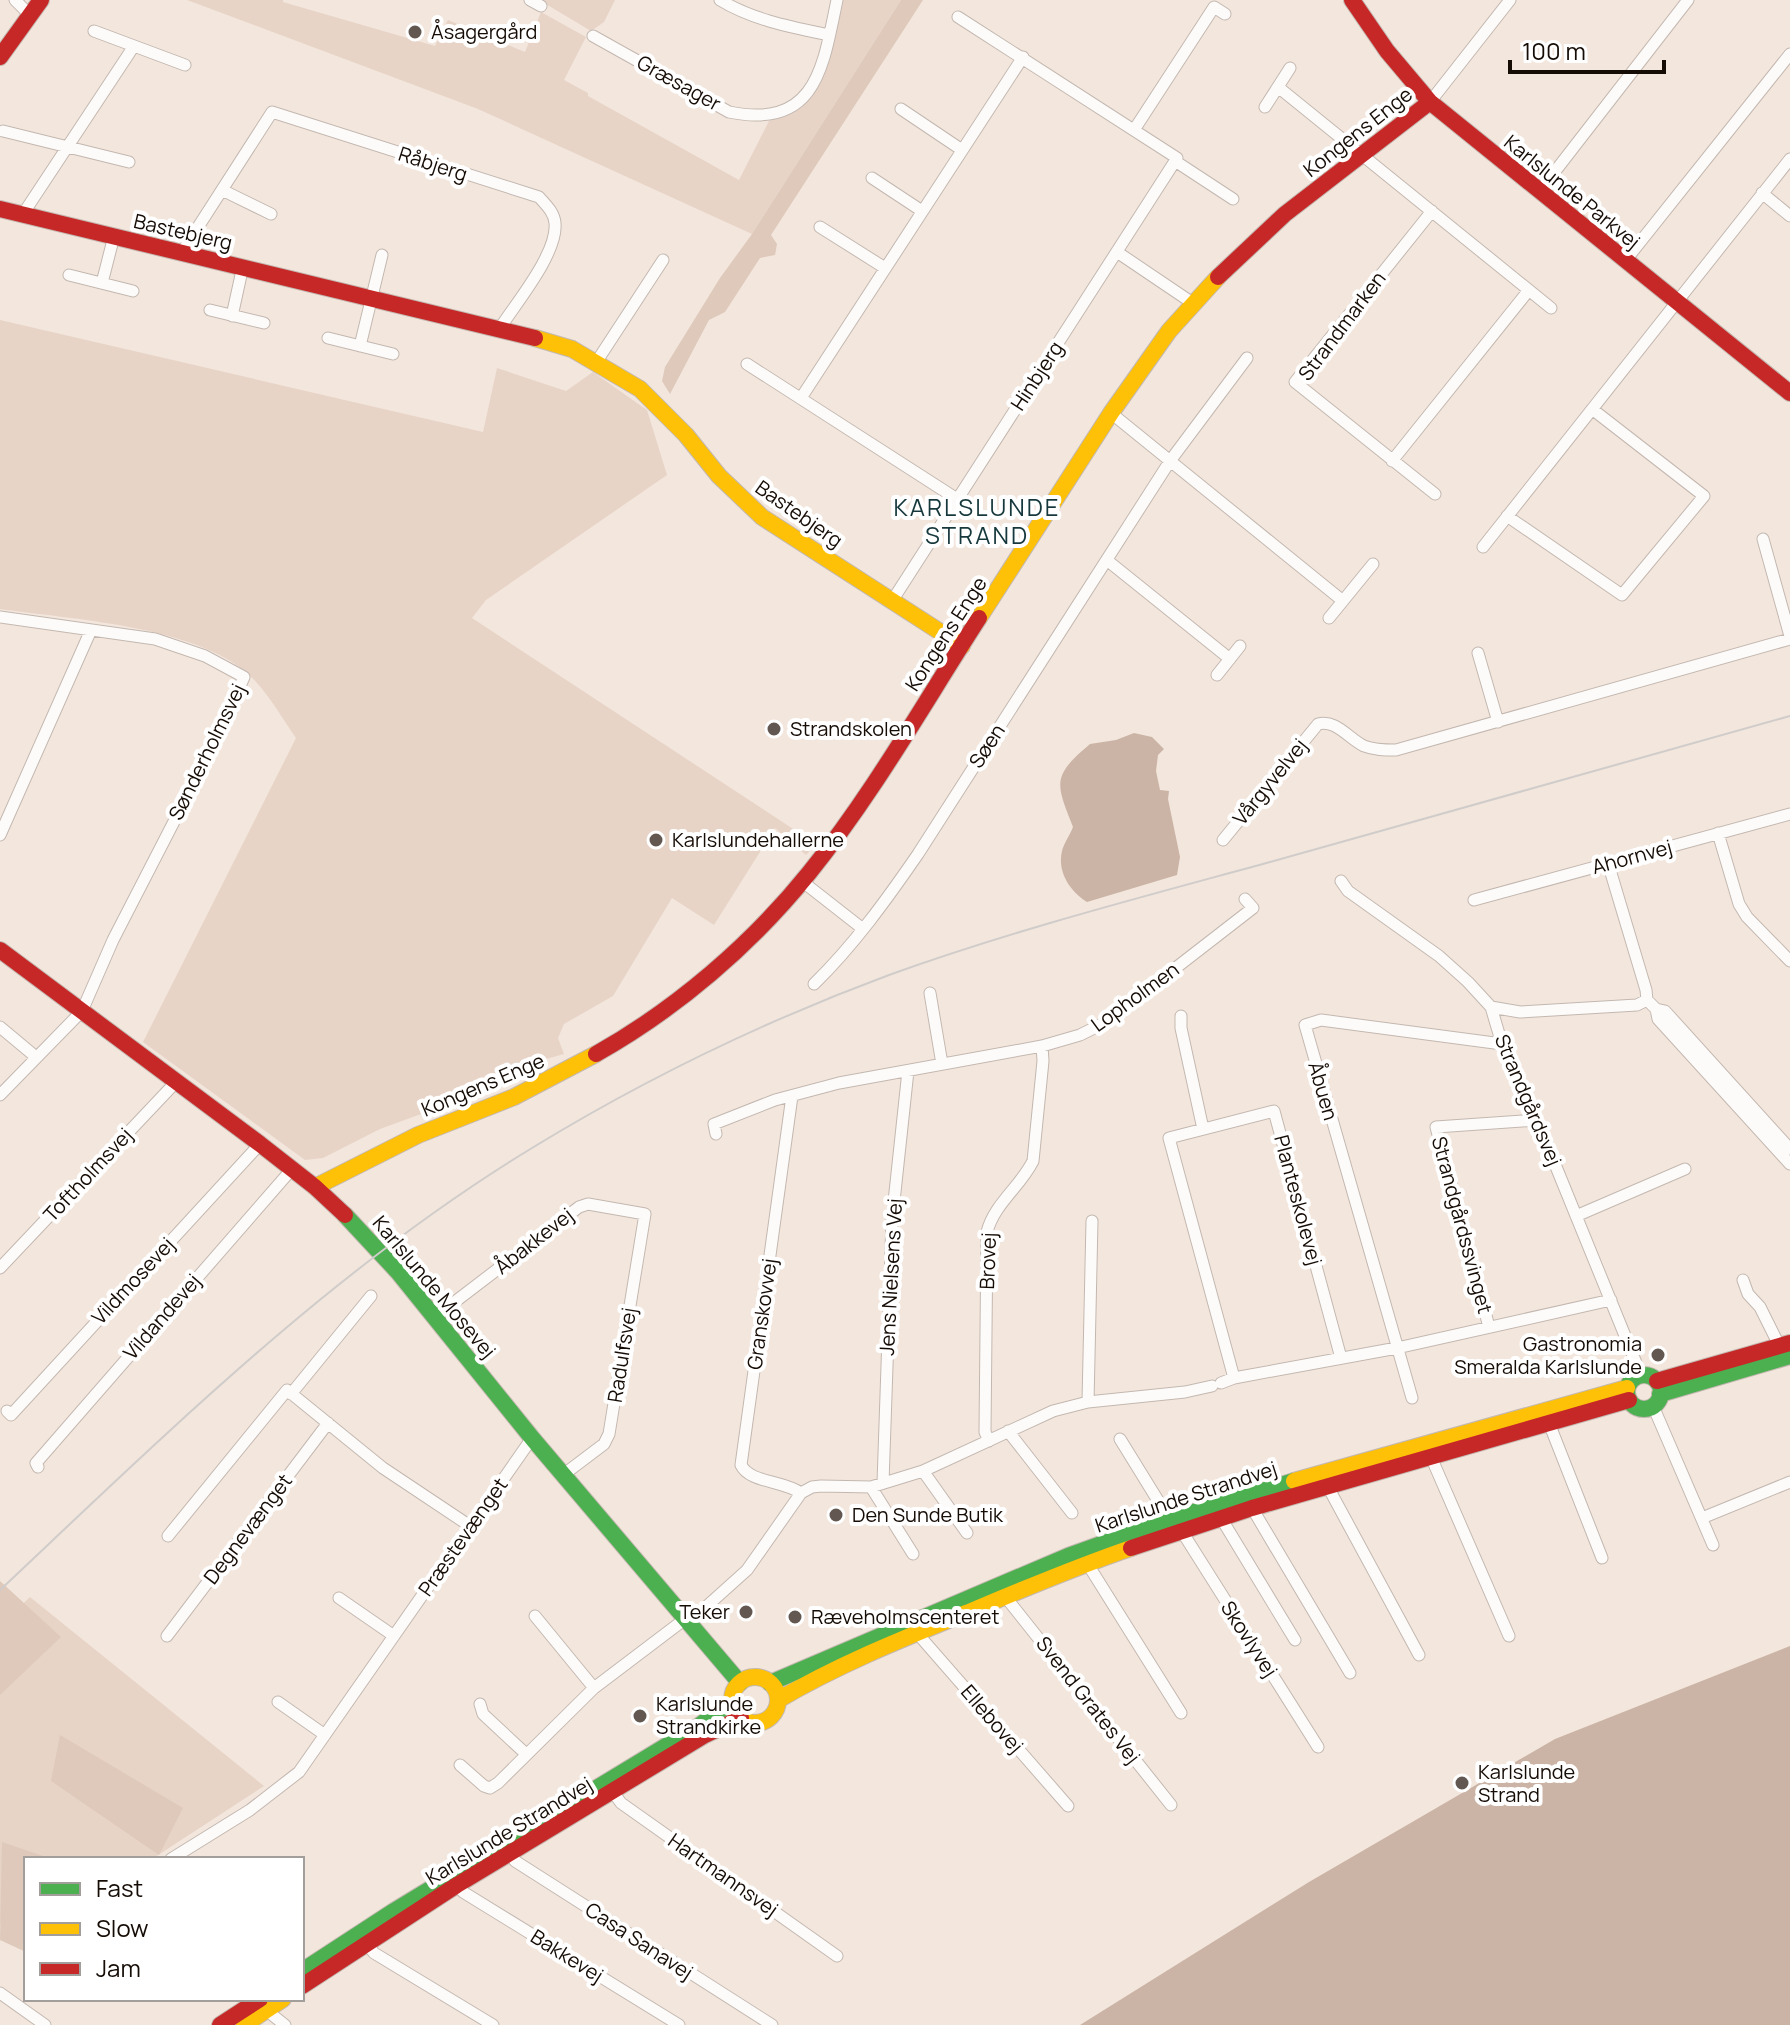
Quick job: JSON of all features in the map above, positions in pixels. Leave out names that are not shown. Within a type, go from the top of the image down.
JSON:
[{"type":"street","points":[[15,0],[30,15]]},
{"type":"street","points":[[0,57],[41,0]]},
{"type":"street","points":[[720,0],[772,23],[829,35]]},
{"type":"street","name":"Græsager","points":[[593,36],[729,112],[748,116],[765,115],[783,110],[800,100],[813,87],[823,65],[837,0]]},
{"type":"street","name":"Karlslunde Parkvej","points":[[1352,0],[1387,51],[1430,102],[1790,393]]},
{"type":"street","points":[[1430,102],[1510,0]]},
{"type":"street","points":[[1539,192],[1688,0]]},
{"type":"street","points":[[1134,130],[1214,7],[1225,14]]},
{"type":"street","points":[[958,17],[1177,158],[1175,161],[1233,199]]},
{"type":"street","points":[[94,31],[185,65]]},
{"type":"street","points":[[23,214],[134,46]]},
{"type":"street","points":[[1625,261],[1790,54]]},
{"type":"street","points":[[801,398],[1023,57]]},
{"type":"street","points":[[1265,107],[1290,68]]},
{"type":"street","points":[[1278,87],[1551,308]]},
{"type":"street","name":"Kongens Enge","points":[[315,1187],[419,1134],[514,1097],[634,1032],[714,968],[803,882],[840,833],[1144,363],[1229,265],[1285,214],[1430,102]]},
{"type":"street","points":[[901,109],[962,150]]},
{"type":"street","name":"Råbjerg","points":[[182,252],[272,112],[539,197],[550,208],[555,223],[554,236],[548,254],[500,328]]},
{"type":"street","points":[[3,131],[129,162]]},
{"type":"street","points":[[1483,547],[1790,159]]},
{"type":"street","name":"Hinbjerg","points":[[892,601],[1175,161]]},
{"type":"street","points":[[872,178],[922,211]]},
{"type":"street","points":[[222,190],[271,214]]},
{"type":"street","points":[[1762,193],[1790,216]]},
{"type":"street","name":"Bastebjerg","points":[[0,209],[500,328],[546,340],[597,361],[640,389],[686,435],[719,476],[762,517],[962,646]]},
{"type":"street","name":"Strandmarken","points":[[1432,211],[1295,382],[1435,494]]},
{"type":"street","points":[[820,227],[885,268]]},
{"type":"street","name":"Bastebjerg","points":[[102,283],[114,236]]},
{"type":"street","points":[[1117,252],[1194,304]]},
{"type":"street","points":[[360,346],[382,255]]},
{"type":"street","points":[[597,361],[663,260]]},
{"type":"street","name":"Bastebjerg","points":[[232,316],[243,266]]},
{"type":"street","points":[[69,275],[133,291]]},
{"type":"street","points":[[1392,461],[1529,290]]},
{"type":"street","points":[[210,310],[264,323]]},
{"type":"street","points":[[328,338],[393,354]]},
{"type":"street","name":"Søen","points":[[814,984],[863,929],[918,854],[1170,461],[1247,358]]},
{"type":"street","points":[[747,364],[957,499]]},
{"type":"street","points":[[1507,516],[1622,595],[1704,496],[1592,409]]},
{"type":"street","points":[[1111,413],[1343,601]]},
{"type":"street","name":"Vårgyvelvej","points":[[1223,840],[1318,724],[1330,723],[1363,746],[1396,750],[1790,638],[1763,539]]},
{"type":"street","points":[[1108,561],[1230,659]]},
{"type":"street","points":[[1329,618],[1373,564]]},
{"type":"street","name":"Sønderholmsvej","points":[[0,617],[155,639],[205,656],[244,677],[217,738],[113,940],[82,1011]]},
{"type":"street","points":[[0,835],[91,630]]},
{"type":"street","points":[[1217,675],[1240,646]]},
{"type":"street","points":[[1478,653],[1498,722]]},
{"type":"street","name":"Ahornvej","points":[[1474,900],[1790,814]]},
{"type":"street","points":[[1718,833],[1739,904],[1747,917],[1790,961]]},
{"type":"street","points":[[1608,863],[1647,1000],[1656,1009],[1665,1011],[1790,1149]]},
{"type":"street","name":"Strandgårdsvej","points":[[1341,881],[1348,891],[1439,956],[1491,1007],[1502,1044],[1537,1120],[1611,1300],[1653,1389],[1713,1545]]},
{"type":"street","points":[[803,882],[863,929]]},
{"type":"street","name":"Lopholmen","points":[[716,1134],[714,1124],[839,1083],[1042,1046],[1080,1035],[1106,1022],[1253,908],[1245,899]]},
{"type":"street","name":"Karlslunde Mosevej","points":[[0,950],[315,1187],[382,1254],[532,1438],[740,1683]]},
{"type":"street","points":[[930,993],[942,1064]]},
{"type":"street","points":[[1491,1007],[1520,1012],[1637,1005],[1647,1000]]},
{"type":"street","points":[[1656,1009],[1658,1019],[1790,1164]]},
{"type":"street","points":[[0,1095],[82,1011]]},
{"type":"street","points":[[1181,1016],[1203,1129]]},
{"type":"street","name":"Åbuen","points":[[1397,1348],[1305,1025],[1321,1020],[1502,1044]]},
{"type":"street","points":[[0,1027],[36,1057]]},
{"type":"street","name":"Brovej","points":[[989,1441],[985,1432],[987,1232],[995,1212],[1033,1161],[1042,1046]]},
{"type":"street","name":"Jens Nielsens Vej","points":[[877,1485],[892,1220],[908,1071]]},
{"type":"street","name":"Toftholmsvej","points":[[0,1268],[176,1082]]},
{"type":"street","name":"Granskovvej","points":[[792,1096],[741,1465],[752,1477],[788,1485],[801,1493]]},
{"type":"street","name":"Planteskolevej","points":[[1234,1378],[1169,1138],[1274,1111],[1341,1358]]},
{"type":"street","name":"Strandgårdssvinget","points":[[1489,1327],[1436,1127],[1537,1120]]},
{"type":"street","name":"Vildmosevej","points":[[7,1411],[11,1415],[260,1144]]},
{"type":"street","name":"Vildandevej","points":[[38,1467],[36,1463],[292,1169]]},
{"type":"street","points":[[1576,1216],[1685,1169]]},
{"type":"street","name":"Åbakkevej","points":[[435,1317],[579,1207],[588,1204],[645,1214]]},
{"type":"street","name":"Radulfsvej","points":[[563,1475],[604,1444],[609,1434],[645,1214]]},
{"type":"street","points":[[1088,1402],[1092,1221]]},
{"type":"street","points":[[1653,1389],[1648,1408],[1637,1407],[1628,1394],[1632,1379],[1653,1389],[1787,1348],[1748,1294],[1743,1280]]},
{"type":"street","points":[[168,1536],[371,1296]]},
{"type":"street","points":[[460,1765],[490,1788],[594,1688],[687,1621],[747,1570],[801,1493],[812,1487],[877,1485],[923,1471],[1053,1411],[1088,1402],[1185,1392],[1234,1378],[1397,1348],[1611,1300]]},
{"type":"street","points":[[1397,1348],[1412,1398]]},
{"type":"street","points":[[289,1392],[383,1468],[470,1526]]},
{"type":"street","name":"Karlslunde Strandvej","points":[[778,1700],[807,1683],[917,1633],[1176,1525],[1221,1518],[1328,1487],[1628,1394]]},
{"type":"street","points":[[1547,1419],[1602,1558]]},
{"type":"street","name":"Karlslunde Strandvej","points":[[770,1683],[820,1665],[995,1585],[1429,1444],[1547,1419]]},
{"type":"street","name":"Degnevænget","points":[[167,1636],[328,1423]]},
{"type":"street","points":[[1008,1431],[1072,1513]]},
{"type":"street","name":"Præstevænget","points":[[174,1857],[283,1786],[299,1772],[532,1438]]},
{"type":"street","name":"Skovlyvej","points":[[1120,1439],[1318,1747]]},
{"type":"street","points":[[1431,1457],[1509,1636]]},
{"type":"street","points":[[923,1471],[967,1533]]},
{"type":"street","points":[[1702,1518],[1790,1482]]},
{"type":"street","points":[[877,1485],[913,1554]]},
{"type":"street","points":[[1328,1487],[1419,1655]]},
{"type":"street","name":"Karlslunde Strandvej","points":[[1252,1508],[1350,1673]]},
{"type":"street","points":[[1221,1518],[1295,1640]]},
{"type":"street","points":[[1087,1563],[1181,1713]]},
{"type":"street","name":"Svend Grates Vej","points":[[1004,1595],[1171,1805]]},
{"type":"street","points":[[339,1598],[394,1636]]},
{"type":"street","points":[[535,1616],[594,1688]]},
{"type":"street","name":"Ellebovej","points":[[917,1633],[1068,1806]]},
{"type":"street","points":[[752,1677],[770,1683],[778,1700],[773,1714],[755,1723],[741,1718],[732,1701],[740,1683],[752,1677]]},
{"type":"street","name":"Karlslunde Strandvej","points":[[304,1970],[405,1904],[699,1726],[732,1701]]},
{"type":"street","points":[[278,1702],[325,1735]]},
{"type":"street","points":[[480,1704],[483,1714],[526,1754]]},
{"type":"street","name":"Karlslunde Strandvej","points":[[304,1985],[457,1885],[705,1735],[741,1718]]},
{"type":"street","name":"Hartmannsvej","points":[[613,1792],[621,1803],[837,1956]]},
{"type":"street","name":"Casa Sanavej","points":[[510,1853],[515,1861],[772,2025]]},
{"type":"street","name":"Bakkevej","points":[[457,1885],[463,1892],[679,2025]]},
{"type":"street","points":[[366,1943],[374,1953],[493,2025]]},
{"type":"street","points":[[0,1993],[45,2025]]},
{"type":"street","points":[[220,2025],[263,2005]]},
{"type":"street","points":[[244,2025],[263,2005]]},
{"type":"street","points":[[263,2005],[285,2025]]},
{"type":"shaded area","points":[[187,0],[283,0],[435,46],[448,20],[525,52],[541,12],[586,37],[564,80],[739,180],[769,121],[803,101],[823,73],[841,0],[901,0],[752,234],[478,109]]},
{"type":"shaded area","points":[[539,0],[615,0],[604,22],[591,31]]},
{"type":"shaded area","points":[[901,0],[923,0],[771,235],[777,244],[775,255],[760,258],[725,312],[709,320],[670,394],[662,381],[665,367]]},
{"type":"shaded area","points":[[0,320],[483,432],[497,368],[566,391],[593,372],[647,410],[667,475],[486,600],[472,618],[816,844],[806,855],[775,828],[714,925],[672,898],[613,996],[564,1024],[558,1038],[564,1054],[546,1059],[473,1095],[380,1129],[323,1158],[305,1160],[143,1042],[296,738],[268,696],[248,674],[225,658],[197,645],[130,627],[0,609]]},
{"type":"shaded area","points":[[1134,733],[1152,737],[1164,749],[1158,755],[1156,771],[1160,790],[1169,791],[1180,857],[1177,875],[1087,902],[1070,887],[1061,866],[1062,851],[1073,827],[1060,781],[1068,765],[1090,744],[1116,740]]},
{"type":"shaded area","points":[[0,1581],[61,1637],[0,1695]]},
{"type":"shaded area","points":[[30,1597],[264,1786],[155,1857],[24,1857],[0,1925],[0,1626]]},
{"type":"shaded area","points":[[1790,1646],[1790,2025],[1080,2025],[1309,1882],[1555,1739]]},
{"type":"shaded area","points":[[60,1735],[183,1808],[159,1855],[51,1781]]},
{"type":"shaded area","points":[[2,1842],[44,1857],[24,1857],[24,1951],[0,1940]]},
{"type":"tram line","points":[[0,1590],[190,1412],[321,1299],[389,1246],[459,1195],[532,1148],[618,1098],[706,1053],[843,993],[983,943],[1790,716]]},
{"type":"traffic: fast","points":[[345,1215],[398,1272],[532,1438],[740,1683]]},
{"type":"traffic: fast","points":[[1660,1394],[1790,1356]]},
{"type":"traffic: fast","points":[[1644,1375],[1656,1380],[1661,1392],[1656,1404],[1644,1409],[1632,1404],[1627,1392],[1632,1380],[1644,1375]]},
{"type":"traffic: fast","points":[[770,1683],[1068,1556],[1168,1520],[1294,1481]]},
{"type":"traffic: fast","points":[[304,1970],[394,1911],[699,1726],[732,1701]]},
{"type":"traffic: slow","points":[[979,618],[1111,413],[1169,331],[1218,277]]},
{"type":"traffic: slow","points":[[535,338],[572,349],[640,389],[686,435],[719,476],[762,517],[962,646]]},
{"type":"traffic: slow","points":[[315,1187],[418,1135],[514,1097],[596,1054]]},
{"type":"traffic: slow","points":[[1294,1481],[1627,1388]]},
{"type":"traffic: slow","points":[[778,1700],[823,1675],[894,1643],[1131,1548]]},
{"type":"traffic: slow","points":[[755,1677],[771,1684],[778,1700],[771,1716],[755,1723],[739,1716],[732,1700],[739,1684],[755,1677]]},
{"type":"traffic: slow","points":[[244,2025],[280,2001]]},
{"type":"traffic: jam","points":[[0,57],[41,0]]},
{"type":"traffic: jam","points":[[1352,0],[1387,51],[1430,102],[1790,393]]},
{"type":"traffic: jam","points":[[1218,277],[1285,214],[1430,102]]},
{"type":"traffic: jam","points":[[0,209],[535,338]]},
{"type":"traffic: jam","points":[[596,1054],[655,1017],[711,974],[786,900],[855,812],[979,618]]},
{"type":"traffic: jam","points":[[0,950],[260,1144],[345,1215]]},
{"type":"traffic: jam","points":[[1657,1381],[1790,1343]]},
{"type":"traffic: jam","points":[[1131,1548],[1252,1508],[1629,1400]]},
{"type":"traffic: jam","points":[[304,1985],[457,1885],[705,1735],[741,1718]]},
{"type":"traffic: jam","points":[[220,2025],[257,2001]]},
{"type":"place","name":"Åsagergård","points":[[415,32]]},
{"type":"place","name":"Strandskolen","points":[[774,729]]},
{"type":"place","name":"Karlslundehallerne","points":[[656,840]]},
{"type":"place","name":"Gastronomia Smeralda Karlslunde","points":[[1658,1355]]},
{"type":"place","name":"Den Sunde Butik","points":[[836,1515]]},
{"type":"place","name":"Teker","points":[[746,1612]]},
{"type":"place","name":"Ræveholmscenteret","points":[[795,1617]]},
{"type":"place","name":"Karlslunde Strandkirke","points":[[640,1716]]},
{"type":"place","name":"Karlslunde Strand","points":[[1462,1783]]},
{"type":"district","name":"KARLSLUNDE STRAND","points":[[977,522]]}]
